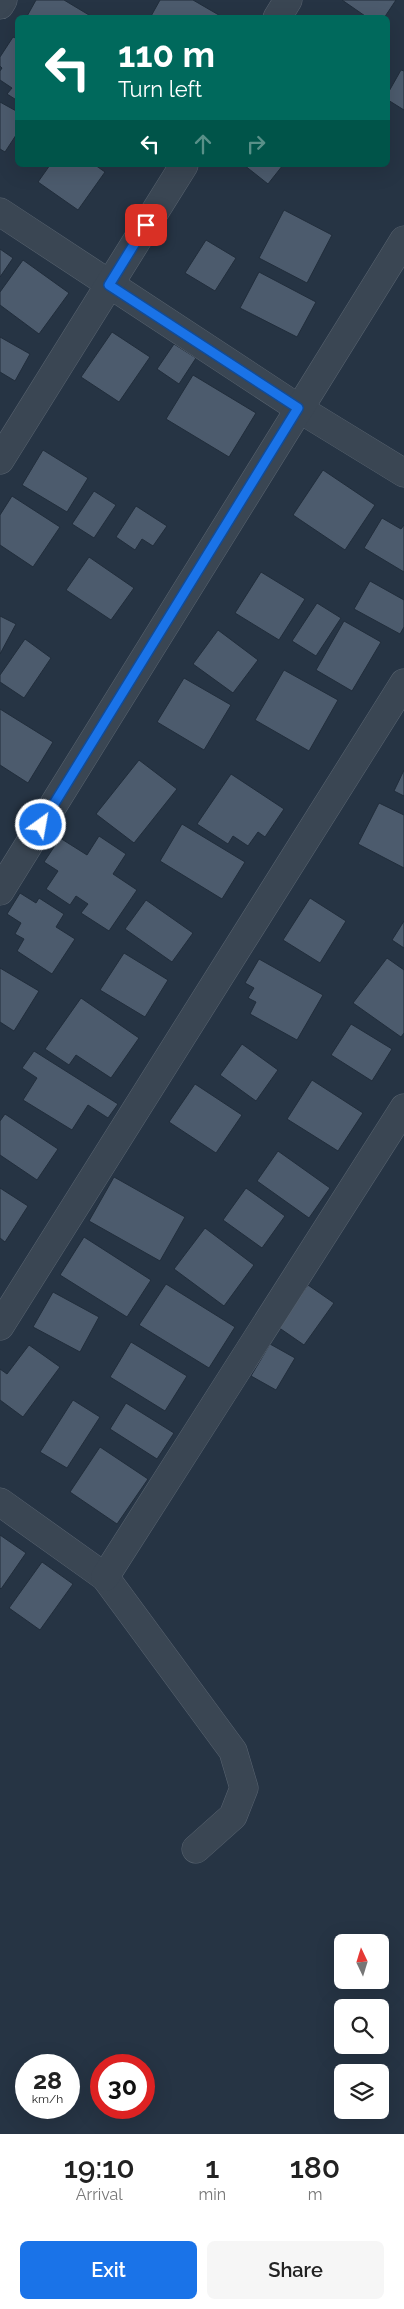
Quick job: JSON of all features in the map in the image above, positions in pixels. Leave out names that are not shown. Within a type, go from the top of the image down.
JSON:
[{"type":"street","points":[[0,5],[3,0]]},
{"type":"street","points":[[279,15],[288,0]]},
{"type":"street","points":[[0,460],[183,167]]},
{"type":"street","points":[[0,212],[298,408],[404,473]]},
{"type":"street","points":[[0,891],[404,240]]},
{"type":"street","points":[[0,1326],[404,683]]},
{"type":"street","points":[[105,1577],[404,1108]]},
{"type":"street","points":[[0,1502],[105,1577],[233,1751],[244,1788],[232,1816],[196,1849]]},
{"type":"building","points":[[36,0],[64,0],[89,15],[28,15]]},
{"type":"building","points":[[160,0],[193,0],[219,15],[152,15]]},
{"type":"building","points":[[342,0],[396,0],[386,15],[364,15]]},
{"type":"building","points":[[13,37],[15,38],[15,99],[7,94],[12,88],[0,80],[2,68],[0,66],[0,57]]},
{"type":"building","points":[[401,70],[404,71],[404,110],[390,101],[390,89]]},
{"type":"building","points":[[0,102],[15,110],[15,137],[5,152],[0,149]]},
{"type":"building","points":[[49,167],[98,167],[105,172],[78,210],[38,182]]},
{"type":"building","points":[[247,167],[281,167],[268,184]]},
{"type":"building","points":[[284,210],[332,235],[307,283],[259,258]]},
{"type":"building","points":[[206,240],[236,258],[215,291],[185,273]]},
{"type":"building","points":[[0,249],[13,258],[0,277]]},
{"type":"building","points":[[23,260],[69,293],[39,334],[0,305],[0,292]]},
{"type":"building","points":[[259,272],[316,302],[297,337],[240,308]]},
{"type":"building","points":[[112,332],[150,357],[119,402],[81,377]]},
{"type":"building","points":[[0,337],[30,354],[15,381],[0,372]]},
{"type":"building","points":[[174,344],[196,358],[179,384],[157,369]]},
{"type":"building","points":[[193,375],[256,413],[229,457],[166,419]]},
{"type":"building","points":[[43,450],[88,478],[67,512],[22,485]]},
{"type":"building","points":[[323,470],[375,505],[345,550],[293,515]]},
{"type":"building","points":[[94,491],[116,505],[94,538],[72,524]]},
{"type":"building","points":[[12,496],[60,527],[33,567],[0,545],[0,515]]},
{"type":"building","points":[[136,506],[167,526],[153,546],[142,539],[135,550],[116,537]]},
{"type":"building","points":[[382,518],[401,529],[404,525],[404,572],[364,548]]},
{"type":"building","points":[[89,557],[134,588],[111,620],[66,590]]},
{"type":"building","points":[[261,572],[305,599],[279,640],[235,613]]},
{"type":"building","points":[[370,581],[404,600],[404,627],[400,634],[354,609]]},
{"type":"building","points":[[317,603],[341,618],[316,656],[292,641]]},
{"type":"building","points":[[0,616],[16,624],[0,654]]},
{"type":"building","points":[[344,621],[381,642],[352,691],[316,670]]},
{"type":"building","points":[[218,630],[258,660],[233,693],[193,664]]},
{"type":"building","points":[[25,639],[51,658],[24,698],[0,682],[0,675]]},
{"type":"building","points":[[284,670],[338,700],[309,751],[255,720]]},
{"type":"building","points":[[184,678],[231,705],[204,750],[157,722]]},
{"type":"building","points":[[0,709],[53,742],[28,783],[0,765]]},
{"type":"building","points":[[139,760],[177,789],[134,843],[96,814]]},
{"type":"building","points":[[404,770],[404,796],[394,791]]},
{"type":"building","points":[[231,774],[284,809],[265,837],[258,832],[248,846],[233,836],[228,844],[197,824]]},
{"type":"building","points":[[379,803],[404,815],[404,868],[358,844]]},
{"type":"building","points":[[182,824],[245,862],[222,899],[160,861]]},
{"type":"building","points":[[99,836],[126,854],[113,874],[137,890],[109,931],[81,913],[88,904],[76,896],[70,905],[46,889],[58,871],[44,862],[60,838],[87,855]]},
{"type":"building","points":[[20,893],[36,903],[39,898],[64,914],[56,927],[75,939],[52,974],[17,951],[24,939],[15,934],[21,923],[7,914]]},
{"type":"building","points":[[310,898],[346,921],[320,963],[283,940]]},
{"type":"building","points":[[146,900],[193,933],[172,962],[125,929]]},
{"type":"building","points":[[404,921],[404,948],[392,940]]},
{"type":"building","points":[[124,953],[168,980],[145,1017],[100,990]]},
{"type":"building","points":[[387,958],[404,970],[404,1033],[401,1037],[353,1003]]},
{"type":"building","points":[[259,959],[323,995],[297,1040],[250,1014],[256,1002],[248,998],[254,988],[245,983]]},
{"type":"building","points":[[0,968],[39,991],[14,1031],[0,1022]]},
{"type":"building","points":[[81,998],[139,1038],[111,1078],[76,1055],[69,1065],[45,1049]]},
{"type":"building","points":[[351,1024],[392,1049],[372,1081],[331,1055]]},
{"type":"building","points":[[242,1044],[278,1070],[256,1101],[220,1075]]},
{"type":"building","points":[[34,1051],[118,1104],[108,1118],[88,1105],[72,1130],[23,1100],[37,1078],[22,1068]]},
{"type":"building","points":[[312,1080],[363,1113],[338,1151],[287,1119]]},
{"type":"building","points":[[195,1084],[242,1115],[216,1153],[169,1122]]},
{"type":"building","points":[[5,1114],[58,1149],[37,1180],[0,1155],[0,1121]]},
{"type":"building","points":[[278,1151],[330,1188],[309,1218],[257,1181]]},
{"type":"building","points":[[114,1177],[185,1217],[160,1261],[89,1221]]},
{"type":"building","points":[[0,1188],[28,1206],[5,1242],[0,1238]]},
{"type":"building","points":[[246,1188],[285,1216],[262,1248],[223,1220]]},
{"type":"building","points":[[205,1228],[254,1265],[224,1306],[174,1269]]},
{"type":"building","points":[[84,1237],[151,1280],[127,1317],[60,1275]]},
{"type":"building","points":[[166,1284],[235,1327],[209,1368],[139,1325]]},
{"type":"building","points":[[308,1285],[334,1303],[304,1345],[278,1327]]},
{"type":"building","points":[[53,1292],[99,1317],[80,1352],[33,1327]]},
{"type":"building","points":[[131,1342],[187,1376],[165,1411],[110,1377]]},
{"type":"building","points":[[270,1344],[295,1358],[276,1390],[251,1376]]},
{"type":"building","points":[[29,1345],[60,1367],[23,1417],[0,1400],[0,1369],[7,1374]]},
{"type":"building","points":[[73,1400],[100,1417],[67,1468],[40,1452]]},
{"type":"building","points":[[126,1403],[174,1433],[157,1459],[110,1429]]},
{"type":"building","points":[[100,1447],[148,1479],[117,1524],[70,1492]]},
{"type":"building","points":[[0,1535],[26,1553],[1,1589],[0,1588]]},
{"type":"building","points":[[42,1562],[73,1584],[40,1630],[9,1608]]},
{"type":"route","points":[[41,825],[298,408],[109,285],[146,225]]}]
